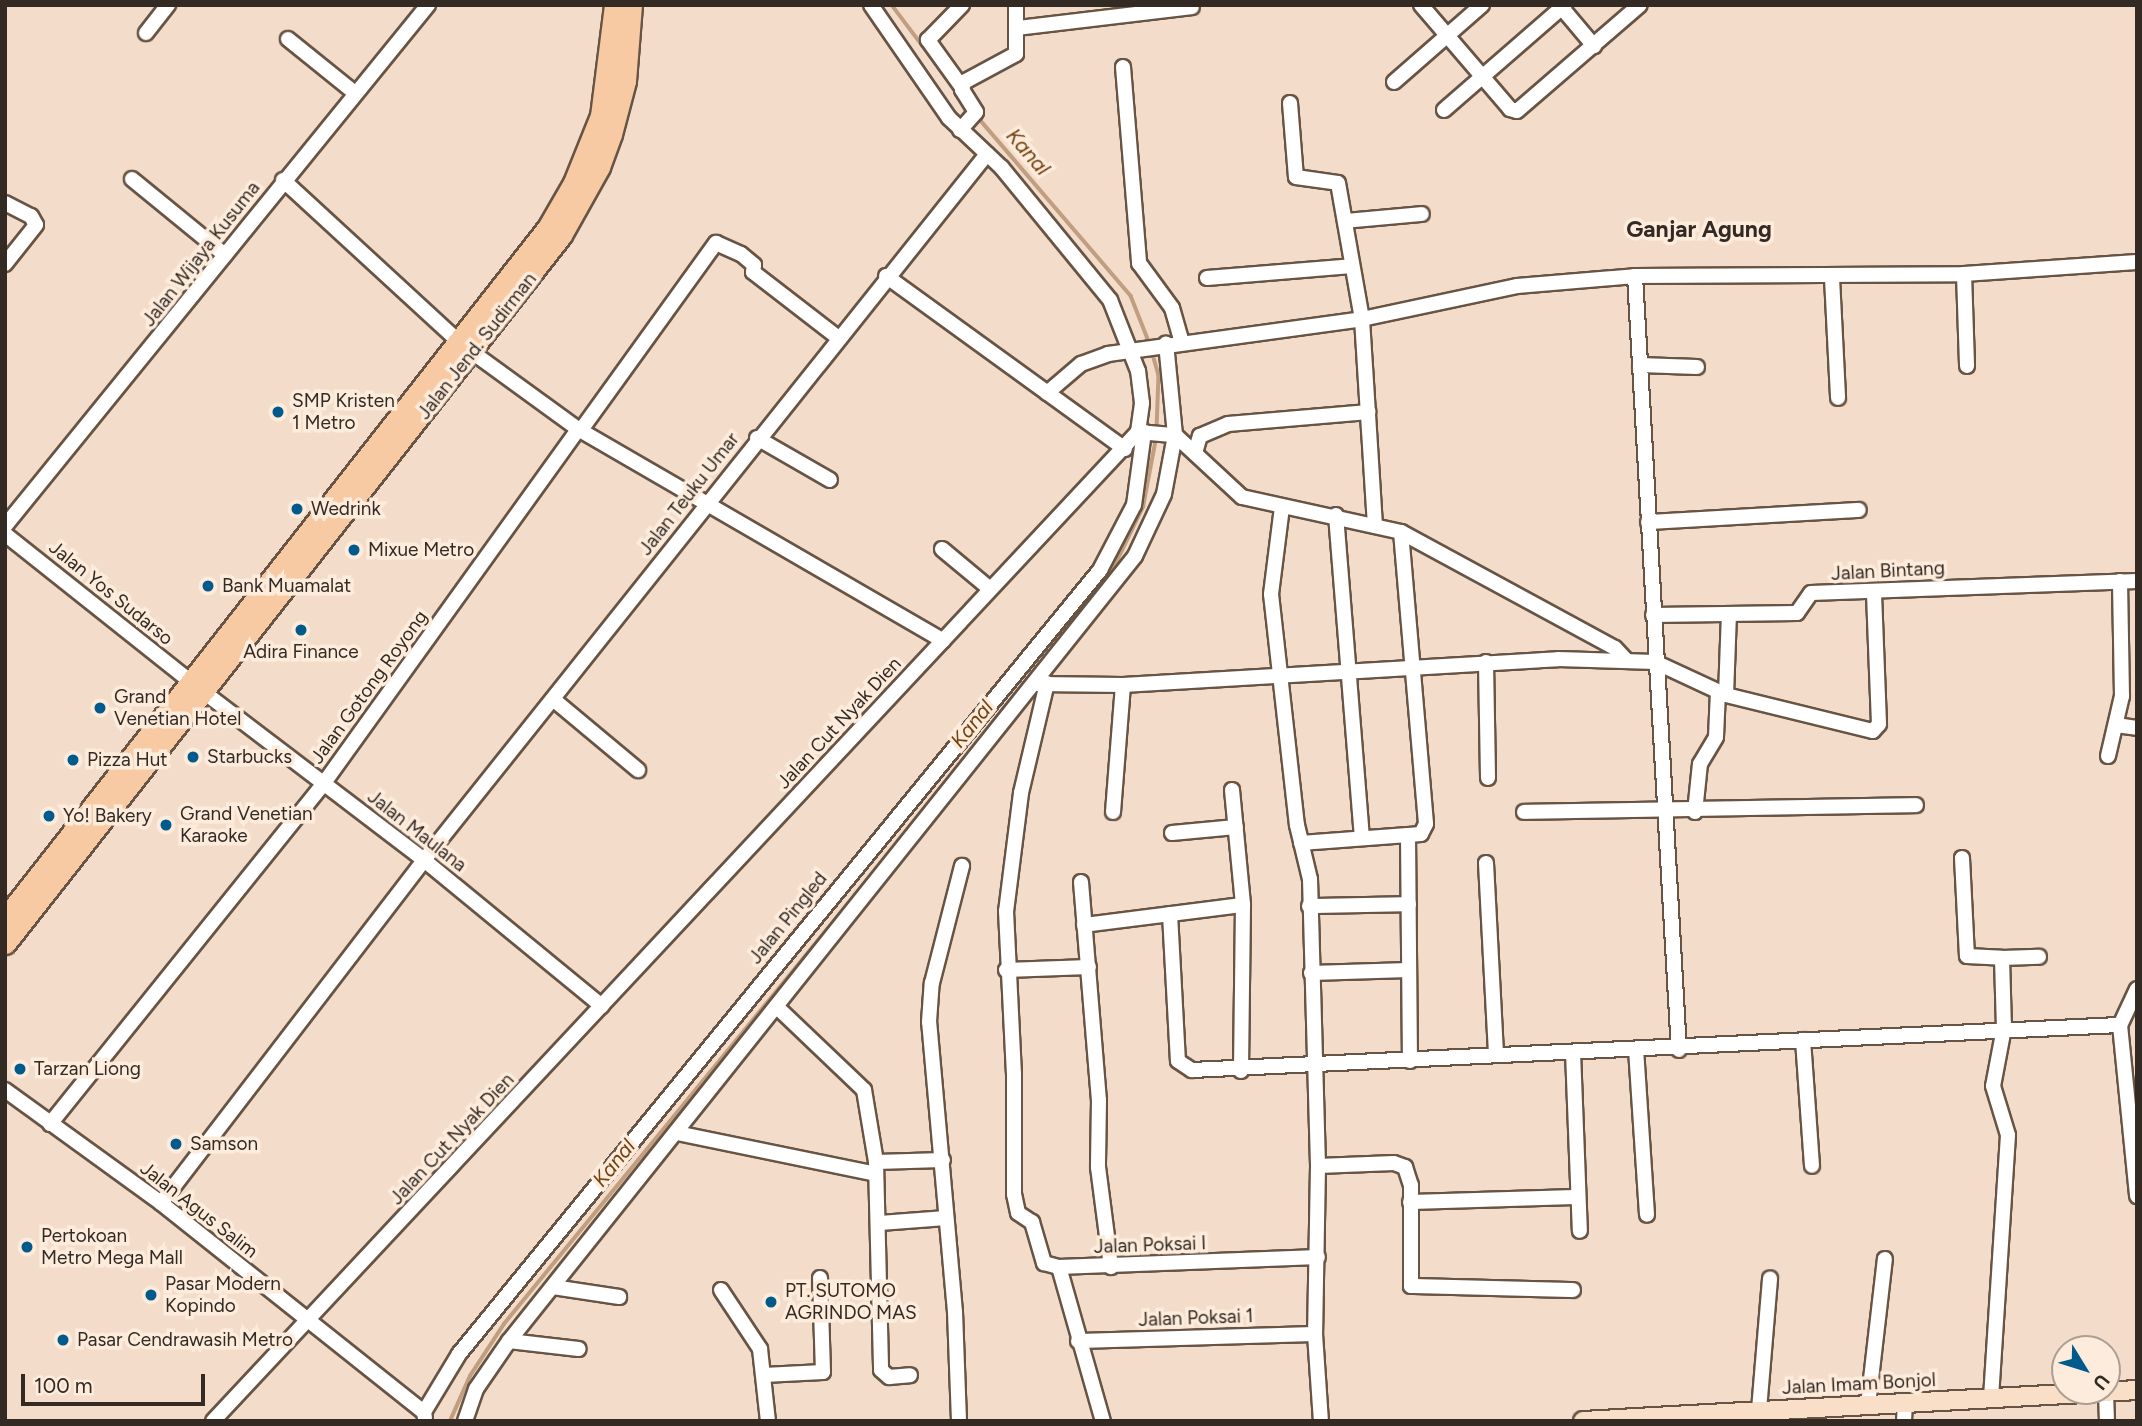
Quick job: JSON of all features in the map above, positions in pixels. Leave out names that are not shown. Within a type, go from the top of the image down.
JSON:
[{"type":"highway","name":"Jalan Jend. Sudirman","points":[[465,347],[548,228],[574,183],[601,116],[615,5]]},
{"type":"highway","name":"Jalan Jend. Sudirman","points":[[5,943],[82,834],[465,347],[561,235],[599,167],[625,80],[631,5]]},
{"type":"highway","name":"Jalan Jend. Sudirman","points":[[5,919],[82,834]]},
{"type":"main road","name":"Jalan Imam Bonjol","points":[[1583,1421],[1738,1416],[1759,1410],[1868,1405],[1904,1412],[1991,1399],[2051,1396]]},
{"type":"street","points":[[146,33],[168,5]]},
{"type":"street","name":"Jalan Wijaya Kusuma","points":[[5,526],[428,5]]},
{"type":"street","points":[[871,5],[961,128],[987,154],[1110,300],[1135,349],[1144,432],[1173,435],[1242,497],[1282,507],[1336,515],[1401,532],[1615,648],[1626,660]]},
{"type":"street","points":[[961,128],[975,113],[961,86],[928,40],[962,5]]},
{"type":"street","points":[[961,86],[1014,57],[1016,5]]},
{"type":"street","points":[[1420,5],[1482,76],[1517,111],[1640,5]]},
{"type":"street","points":[[1394,82],[1482,5]]},
{"type":"street","points":[[1017,28],[1192,7]]},
{"type":"street","points":[[1444,110],[1563,7],[1594,46]]},
{"type":"street","points":[[288,39],[355,93]]},
{"type":"street","points":[[1123,66],[1139,263],[1172,308],[1182,342]]},
{"type":"street","points":[[1290,103],[1295,174],[1300,179],[1337,182],[1345,221],[1362,319],[1375,526]]},
{"type":"street","name":"Jalan Teuku Umar","points":[[161,1203],[424,860],[837,337],[987,154]]},
{"type":"street","points":[[132,179],[225,256]]},
{"type":"street","points":[[284,180],[465,347],[579,429],[709,501],[943,640]]},
{"type":"street","points":[[5,203],[31,216],[36,226],[5,264]]},
{"type":"street","points":[[1345,221],[1422,214]]},
{"type":"street","name":"Jalan Gotong Royong","points":[[50,1124],[324,783],[716,243],[741,254],[754,265],[753,272],[837,337]]},
{"type":"street","points":[[1047,393],[1081,364],[1135,349],[1362,319],[1517,286],[1635,276],[1832,278],[1964,274],[2137,262]]},
{"type":"street","points":[[1207,278],[1352,266]]},
{"type":"street","points":[[1964,274],[1967,366]]},
{"type":"street","points":[[886,276],[1125,449]]},
{"type":"street","points":[[1635,276],[1662,813],[1679,1050]]},
{"type":"street","points":[[1832,278],[1838,398]]},
{"type":"street","points":[[465,1421],[476,1389],[509,1341],[1042,683],[1135,556],[1164,494],[1173,435],[1161,344]]},
{"type":"street","points":[[1640,365],[1697,367]]},
{"type":"street","points":[[1195,453],[1200,436],[1228,424],[1368,412]]},
{"type":"street","name":"Jalan Cut Nyak Dien","points":[[213,1421],[310,1322],[990,589],[1144,432]]},
{"type":"street","name":"Jalan Pingled","points":[[424,1416],[459,1354],[1100,570],[1133,505],[1144,432]]},
{"type":"street","points":[[757,438],[830,480]]},
{"type":"street","points":[[1282,507],[1271,594],[1283,675],[1301,843],[1308,862],[1318,1166],[1315,1334],[1321,1421]]},
{"type":"street","points":[[1648,522],[1859,510]]},
{"type":"street","points":[[1336,515],[1362,836]]},
{"type":"street","points":[[1301,843],[1362,836],[1421,834],[1426,824],[1401,532]]},
{"type":"street","name":"Jalan Yos Sudarso","points":[[5,534],[198,687]]},
{"type":"street","points":[[942,549],[990,589]]},
{"type":"street","points":[[2108,756],[2122,696],[2120,581]]},
{"type":"street","name":"Jalan Bintang","points":[[1653,614],[1797,613],[1808,593],[2137,581]]},
{"type":"street","points":[[1042,683],[1124,685],[1486,662],[1626,660],[1656,662],[1722,693],[1876,730],[1874,591]]},
{"type":"street","points":[[1696,812],[1700,764],[1716,737],[1729,614]]},
{"type":"street","points":[[1486,662],[1488,778]]},
{"type":"street","points":[[1042,683],[1009,867],[1006,970],[1014,1074],[1015,1205],[1018,1213],[1032,1222],[1044,1263],[1059,1267],[1104,1421]]},
{"type":"street","points":[[1113,811],[1124,685]]},
{"type":"street","name":"Jalan Maulana","points":[[198,687],[424,860],[602,1006]]},
{"type":"street","points":[[553,699],[638,770]]},
{"type":"street","points":[[2116,725],[2137,728]]},
{"type":"street","points":[[1232,790],[1243,905],[1241,1071]]},
{"type":"street","points":[[1524,812],[1662,813],[1916,805]]},
{"type":"street","points":[[1172,833],[1236,827]]},
{"type":"street","points":[[1409,835],[1410,1061]]},
{"type":"street","points":[[1962,858],[1967,956],[2039,957]]},
{"type":"street","points":[[1486,863],[1496,1055]]},
{"type":"street","points":[[959,1421],[930,997],[962,866]]},
{"type":"street","points":[[1081,882],[1099,1100],[1098,1167],[1111,1267]]},
{"type":"street","points":[[1309,906],[1409,904]]},
{"type":"street","points":[[1084,925],[1243,905]]},
{"type":"street","points":[[1170,914],[1179,1064],[1192,1070],[1241,1071],[1496,1055],[1636,1049],[1679,1050],[2004,1028],[2120,1025]]},
{"type":"street","points":[[1991,1399],[2008,1135],[1993,1086],[2004,1028],[2002,958]]},
{"type":"street","points":[[1006,970],[1089,967]]},
{"type":"street","points":[[1311,973],[1409,970]]},
{"type":"street","points":[[2137,989],[2120,1025],[2137,1196]]},
{"type":"street","points":[[778,1008],[859,1081],[876,1168],[880,1223],[881,1370],[889,1377],[910,1375]]},
{"type":"street","points":[[1803,1040],[1812,1166]]},
{"type":"street","points":[[1636,1049],[1647,1215]]},
{"type":"street","points":[[1573,1052],[1576,1197],[1580,1231]]},
{"type":"street","name":"Jalan Agus Salim","points":[[5,1090],[161,1203],[424,1416]]},
{"type":"street","points":[[677,1133],[876,1168],[943,1160]]},
{"type":"street","points":[[1318,1166],[1401,1164],[1410,1185],[1412,1286],[1573,1290]]},
{"type":"street","points":[[1410,1202],[1576,1197]]},
{"type":"street","points":[[880,1223],[946,1218]]},
{"type":"street","name":"Jalan Poksai I","points":[[1059,1267],[1318,1257]]},
{"type":"street","points":[[1868,1405],[1885,1259]]},
{"type":"street","points":[[764,1375],[823,1371],[820,1278]]},
{"type":"street","points":[[1759,1410],[1770,1278]]},
{"type":"street","points":[[553,1287],[620,1297]]},
{"type":"street","points":[[721,1290],[753,1335],[764,1375],[768,1421]]},
{"type":"street","name":"Jalan Poksai 1","points":[[1079,1341],[1315,1334]]},
{"type":"street","points":[[509,1341],[579,1349]]},
{"type":"waterway","name":"Kanal","points":[[892,5],[941,70]]},
{"type":"waterway","name":"Kanal","points":[[976,115],[1131,296],[1150,344]]},
{"type":"waterway","name":"Kanal","points":[[1152,351],[1159,375],[1157,430]]},
{"type":"waterway","name":"Kanal","points":[[1069,628],[1113,569],[1143,507],[1156,438]]},
{"type":"waterway","name":"Kanal","points":[[450,1421],[470,1376],[504,1324],[901,839]]},
{"type":"place","name":"SMP Kristen 1 Metro","points":[[278,412]]},
{"type":"place","name":"Wedrink","points":[[297,509]]},
{"type":"place","name":"Mixue Metro","points":[[354,550]]},
{"type":"place","name":"Bank Muamalat","points":[[208,586]]},
{"type":"place","name":"Adira Finance","points":[[301,630]]},
{"type":"place","name":"Grand Venetian Hotel","points":[[100,708]]},
{"type":"place","name":"Starbucks","points":[[193,757]]},
{"type":"place","name":"Pizza Hut","points":[[73,760]]},
{"type":"place","name":"Yo! Bakery","points":[[49,816]]},
{"type":"place","name":"Grand Venetian Karaoke","points":[[166,825]]},
{"type":"place","name":"Tarzan Liong","points":[[20,1069]]},
{"type":"place","name":"Samson","points":[[176,1144]]},
{"type":"place","name":"Pertokoan Metro Mega Mall","points":[[27,1247]]},
{"type":"place","name":"Pasar Modern Kopindo","points":[[151,1295]]},
{"type":"place","name":"PT. SUTOMO AGRINDO MAS","points":[[771,1302]]},
{"type":"place","name":"Pasar Cendrawasih Metro","points":[[63,1340]]},
{"type":"district","name":"Ganjar Agung","points":[[1699,229]]}]
